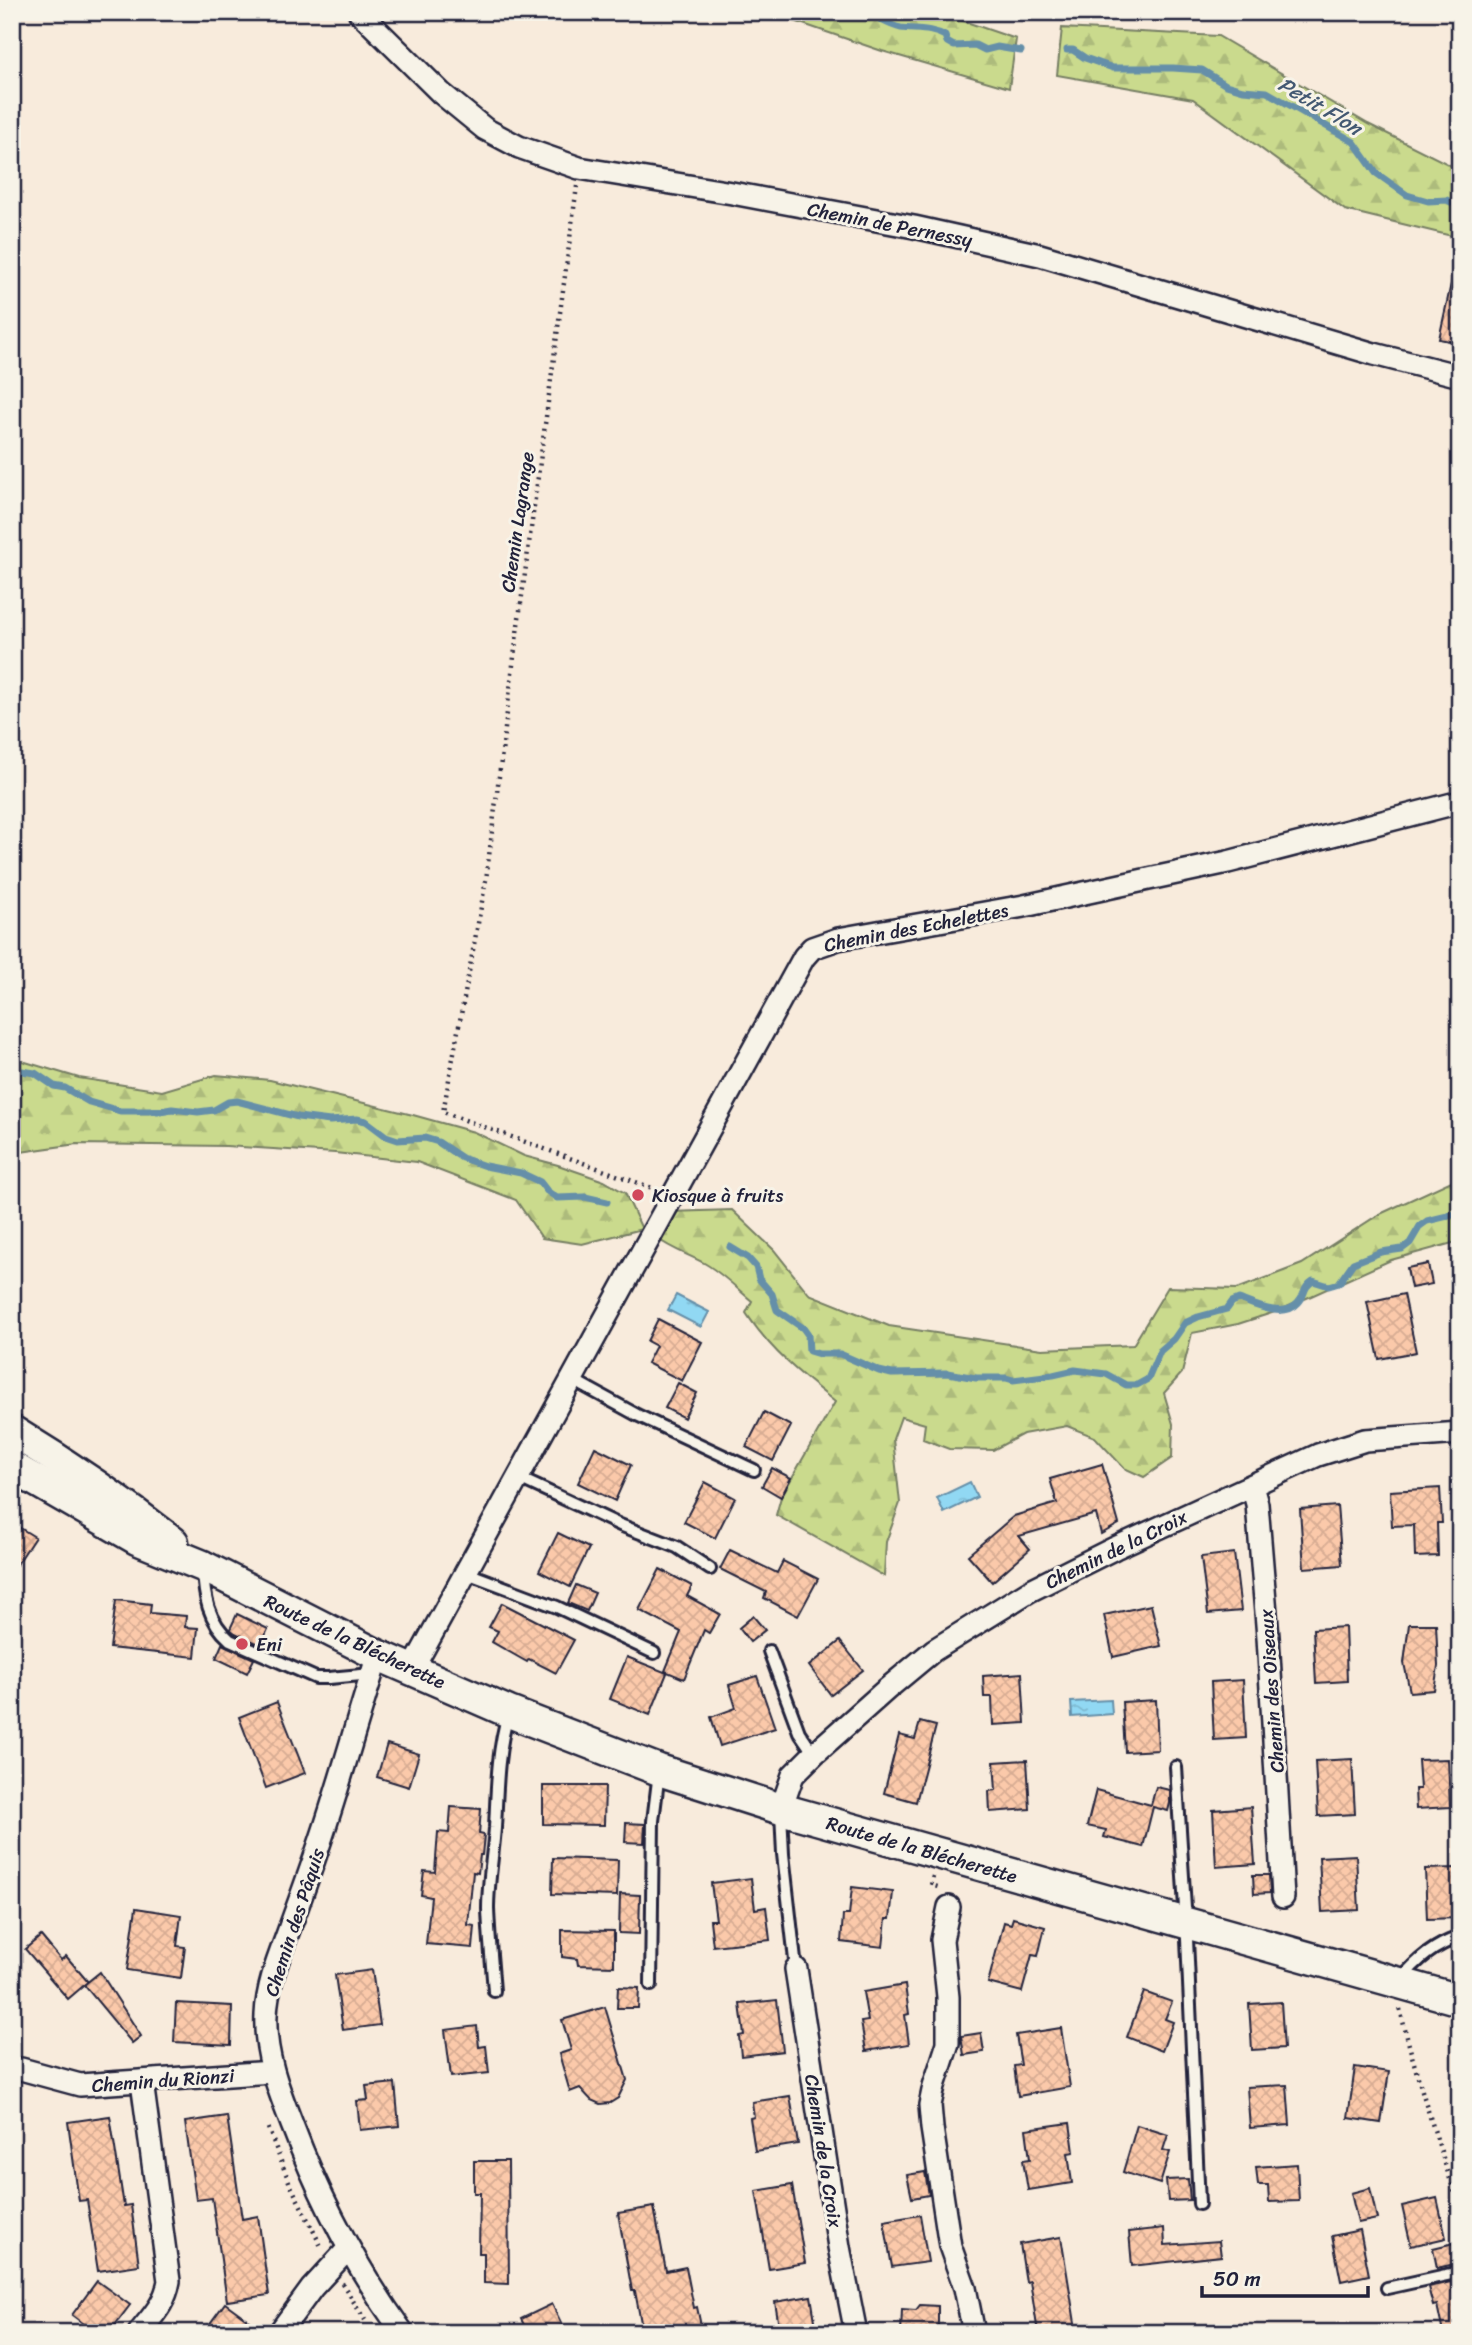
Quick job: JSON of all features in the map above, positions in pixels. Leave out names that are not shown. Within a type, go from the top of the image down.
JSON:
[{"type":"main road","name":"Route de la Blécherette","points":[[12,1431],[130,1508],[203,1566]]},
{"type":"main road","name":"Route de la Blécherette","points":[[12,1467],[137,1539],[203,1566],[375,1664],[412,1670],[509,1712],[659,1770],[781,1809],[1185,1923],[1399,1989],[1460,2000]]},
{"type":"street","name":"Chemin de Pernessy","points":[[359,12],[441,93],[485,129],[519,147],[579,168],[901,224],[1040,255],[1374,354],[1460,376]]},
{"type":"street","name":"Chemin des Echelettes","points":[[412,1670],[804,957],[812,948],[838,940],[1024,906],[1216,864],[1460,802]]},
{"type":"street","name":"Chemin de la Croix","points":[[781,1809],[793,1776],[905,1673],[934,1650],[1031,1590],[1318,1455],[1366,1440],[1460,1433]]},
{"type":"street","name":"Chemin des Oiseaux","points":[[1252,1486],[1257,1504],[1268,1637],[1283,1897]]},
{"type":"street","name":"Chemin des Pâquis","points":[[375,1664],[318,1849],[276,1965],[266,2018],[273,2073],[324,2203],[348,2249],[403,2333]]},
{"type":"street","points":[[949,1907],[942,1940],[948,1997],[948,2043],[930,2105],[950,2246],[965,2288],[974,2333]]},
{"type":"street","name":"Chemin de la Croix","points":[[796,1969],[839,2247],[856,2333]]},
{"type":"street","name":"Chemin du Rionzi","points":[[12,2070],[21,2069],[80,2085],[273,2073]]},
{"type":"street","points":[[139,2333],[162,2303],[169,2281],[142,2082]]},
{"type":"street","points":[[279,2333],[312,2288],[348,2249]]},
{"type":"lane","points":[[573,1380],[637,1415],[754,1470]]},
{"type":"lane","points":[[519,1478],[677,1548],[710,1569]]},
{"type":"lane","points":[[203,1566],[204,1594],[210,1613],[220,1631],[230,1640],[316,1678],[375,1664]]},
{"type":"lane","points":[[467,1573],[557,1607],[654,1653]]},
{"type":"lane","points":[[769,1651],[799,1732],[814,1754]]},
{"type":"lane","points":[[494,1991],[488,1908],[489,1877],[494,1847],[501,1740],[509,1712]]},
{"type":"lane","points":[[1176,1767],[1199,2204]]},
{"type":"lane","points":[[651,1985],[653,1821],[659,1770]]},
{"type":"lane","points":[[781,1809],[781,1833],[796,1969]]},
{"type":"lane","points":[[1399,1989],[1422,1956],[1438,1945],[1460,1937]]},
{"type":"lane","points":[[1387,2288],[1460,2272]]},
{"type":"path","name":"Chemin Lagrange","points":[[579,168],[486,880],[443,1112],[673,1196]]},
{"type":"path","points":[[1399,1989],[1415,2067],[1440,2154],[1460,2209]]},
{"type":"green space","points":[[768,12],[937,12],[1016,39],[1009,88],[882,51]]},
{"type":"green space","points":[[1062,28],[1218,36],[1368,124],[1460,170],[1460,238],[1345,210],[1193,99],[1057,75]]},
{"type":"green space","points":[[12,1058],[79,1078],[162,1091],[216,1075],[270,1080],[413,1115],[474,1132],[524,1156],[604,1181],[625,1193],[642,1229],[582,1244],[542,1238],[516,1200],[417,1162],[335,1153],[226,1146],[77,1144],[13,1153]]},
{"type":"green space","points":[[1460,1177],[1460,1241],[1391,1260],[1278,1311],[1238,1324],[1192,1333],[1182,1373],[1164,1393],[1173,1424],[1172,1458],[1144,1477],[1124,1468],[1095,1437],[1067,1426],[1023,1434],[993,1450],[949,1449],[923,1439],[925,1424],[901,1417],[893,1439],[900,1503],[886,1542],[884,1576],[776,1515],[781,1497],[835,1402],[798,1372],[766,1339],[746,1313],[752,1301],[711,1267],[655,1237],[669,1212],[732,1210],[774,1250],[809,1294],[889,1326],[1042,1349],[1133,1345],[1168,1287],[1237,1289],[1302,1264],[1378,1215]]},
{"type":"water","points":[[676,1295],[709,1312],[701,1327],[668,1310]]},
{"type":"water","points":[[970,1482],[977,1497],[944,1513],[937,1498]]},
{"type":"water","points":[[1111,1700],[1112,1714],[1072,1717],[1071,1702]]},
{"type":"building","points":[[1452,279],[1460,280],[1460,343],[1439,339]]},
{"type":"building","points":[[1428,1264],[1432,1284],[1411,1288],[1407,1268]]},
{"type":"building","points":[[1404,1294],[1416,1352],[1379,1359],[1367,1302]]},
{"type":"building","points":[[658,1319],[702,1342],[682,1381],[647,1363],[656,1346],[647,1341]]},
{"type":"building","points":[[678,1383],[697,1393],[684,1418],[665,1408]]},
{"type":"building","points":[[764,1412],[791,1426],[773,1461],[746,1447]]},
{"type":"building","points":[[595,1447],[631,1465],[615,1501],[578,1483]]},
{"type":"building","points":[[1102,1464],[1119,1524],[1101,1534],[1096,1514],[1019,1536],[1030,1549],[992,1582],[968,1555],[1014,1516],[1057,1503],[1050,1479]]},
{"type":"building","points":[[772,1468],[791,1478],[781,1497],[762,1486]]},
{"type":"building","points":[[705,1482],[735,1498],[715,1538],[684,1522]]},
{"type":"building","points":[[1440,1488],[1442,1523],[1437,1523],[1438,1556],[1415,1557],[1414,1525],[1392,1526],[1390,1491]]},
{"type":"building","points":[[1337,1506],[1342,1565],[1304,1568],[1300,1509]]},
{"type":"building","points":[[12,1523],[35,1537],[12,1572]]},
{"type":"building","points":[[558,1533],[589,1548],[570,1587],[539,1571]]},
{"type":"building","points":[[730,1550],[777,1573],[783,1561],[818,1579],[798,1616],[764,1598],[766,1592],[720,1569]]},
{"type":"building","points":[[1234,1553],[1241,1611],[1208,1614],[1201,1557]]},
{"type":"building","points":[[660,1569],[692,1586],[687,1596],[720,1614],[709,1633],[704,1630],[684,1679],[665,1671],[681,1632],[639,1610]]},
{"type":"building","points":[[576,1585],[595,1593],[587,1611],[568,1603]]},
{"type":"building","points":[[116,1600],[151,1604],[150,1613],[186,1616],[185,1627],[198,1628],[195,1657],[110,1648]]},
{"type":"building","points":[[502,1603],[574,1640],[556,1673],[529,1659],[527,1662],[492,1642],[498,1631],[489,1627]]},
{"type":"building","points":[[1151,1605],[1161,1646],[1113,1657],[1104,1615]]},
{"type":"building","points":[[237,1614],[268,1629],[261,1645],[230,1629]]},
{"type":"building","points":[[753,1616],[765,1630],[750,1642],[739,1628]]},
{"type":"building","points":[[1409,1624],[1436,1624],[1438,1666],[1434,1690],[1410,1692],[1404,1663]]},
{"type":"building","points":[[1345,1627],[1347,1681],[1316,1683],[1313,1629]]},
{"type":"building","points":[[840,1641],[863,1670],[831,1695],[809,1666]]},
{"type":"building","points":[[222,1644],[254,1659],[247,1673],[216,1658]]},
{"type":"building","points":[[627,1657],[667,1673],[650,1715],[610,1699]]},
{"type":"building","points":[[1022,1673],[1025,1723],[993,1725],[992,1697],[984,1697],[983,1676]]},
{"type":"building","points":[[757,1676],[775,1728],[720,1746],[711,1717],[736,1708],[729,1685]]},
{"type":"building","points":[[1243,1680],[1246,1738],[1214,1740],[1211,1682]]},
{"type":"building","points":[[1156,1700],[1158,1750],[1125,1752],[1122,1702]]},
{"type":"building","points":[[277,1702],[305,1773],[266,1788],[239,1717]]},
{"type":"building","points":[[920,1722],[936,1726],[916,1802],[884,1793],[899,1735],[915,1739]]},
{"type":"building","points":[[387,1744],[419,1754],[409,1787],[377,1777]]},
{"type":"building","points":[[1352,1759],[1355,1814],[1318,1816],[1315,1761]]},
{"type":"building","points":[[1448,1759],[1450,1807],[1416,1809],[1415,1789],[1420,1789],[1418,1760]]},
{"type":"building","points":[[1027,1760],[1030,1809],[990,1812],[989,1791],[996,1790],[994,1762]]},
{"type":"building","points":[[543,1786],[605,1786],[604,1825],[543,1824]]},
{"type":"building","points":[[1156,1787],[1170,1790],[1170,1803],[1168,1811],[1153,1807],[1143,1847],[1104,1837],[1106,1830],[1087,1826],[1096,1790],[1151,1805]]},
{"type":"building","points":[[451,1807],[481,1809],[479,1834],[484,1835],[482,1855],[478,1873],[473,1872],[468,1925],[475,1926],[473,1948],[426,1944],[431,1897],[421,1895],[424,1871],[435,1872],[438,1832],[449,1833]]},
{"type":"building","points":[[1251,1807],[1255,1864],[1216,1867],[1213,1810]]},
{"type":"building","points":[[626,1823],[645,1824],[644,1843],[625,1842]]},
{"type":"building","points":[[1356,1855],[1359,1910],[1322,1912],[1319,1857]]},
{"type":"building","points":[[553,1858],[618,1860],[617,1896],[552,1894]]},
{"type":"building","points":[[1456,1868],[1459,1918],[1427,1919],[1425,1869]]},
{"type":"building","points":[[1253,1875],[1269,1875],[1270,1893],[1254,1894]]},
{"type":"building","points":[[751,1878],[755,1909],[766,1907],[770,1940],[713,1946],[710,1920],[716,1920],[711,1883]]},
{"type":"building","points":[[852,1887],[893,1892],[883,1947],[841,1942],[843,1915],[849,1915]]},
{"type":"building","points":[[620,1894],[640,1895],[639,1934],[619,1933]]},
{"type":"building","points":[[136,1908],[181,1915],[177,1946],[185,1947],[181,1978],[127,1970]]},
{"type":"building","points":[[1013,1918],[1045,1927],[1038,1956],[1032,1955],[1022,1992],[988,1983],[1004,1922],[1011,1924]]},
{"type":"building","points":[[562,1930],[614,1931],[614,1966],[578,1965],[577,1959],[562,1957]]},
{"type":"building","points":[[41,1936],[61,1960],[66,1956],[88,1982],[68,1999],[25,1949]]},
{"type":"building","points":[[372,1970],[380,2025],[343,2030],[335,1975]]},
{"type":"building","points":[[100,1972],[141,2036],[132,2043],[84,1985]]},
{"type":"building","points":[[905,1985],[909,2044],[866,2051],[861,2022],[868,2021],[863,1992]]},
{"type":"building","points":[[618,1987],[639,1988],[638,2008],[617,2008]]},
{"type":"building","points":[[1144,1992],[1172,2002],[1165,2019],[1173,2022],[1162,2051],[1127,2037]]},
{"type":"building","points":[[777,2000],[783,2051],[741,2056],[739,2036],[744,2035],[740,2004]]},
{"type":"building","points":[[1281,2002],[1284,2048],[1252,2050],[1249,2004]]},
{"type":"building","points":[[176,2003],[232,2006],[231,2045],[174,2042]]},
{"type":"building","points":[[605,2007],[627,2080],[618,2098],[610,2103],[600,2104],[591,2100],[580,2088],[570,2092],[559,2054],[571,2050],[562,2020]]},
{"type":"building","points":[[477,2026],[479,2047],[486,2046],[489,2073],[451,2077],[445,2030]]},
{"type":"building","points":[[1061,2028],[1070,2087],[1018,2096],[1014,2066],[1021,2065],[1016,2035]]},
{"type":"building","points":[[981,2033],[984,2052],[964,2055],[961,2036]]},
{"type":"building","points":[[1355,2067],[1389,2072],[1381,2123],[1348,2118]]},
{"type":"building","points":[[395,2083],[399,2126],[360,2130],[357,2101],[368,2100],[366,2086]]},
{"type":"building","points":[[1287,2085],[1290,2125],[1250,2128],[1247,2087]]},
{"type":"building","points":[[790,2096],[798,2144],[755,2151],[750,2118],[754,2117],[752,2102]]},
{"type":"building","points":[[110,2116],[124,2206],[131,2205],[139,2265],[98,2271],[87,2200],[79,2201],[68,2122]]},
{"type":"building","points":[[227,2116],[242,2219],[258,2216],[269,2295],[227,2301],[212,2198],[196,2200],[185,2122]]},
{"type":"building","points":[[1070,2123],[1074,2152],[1068,2153],[1072,2183],[1028,2190],[1023,2160],[1030,2159],[1026,2129]]},
{"type":"building","points":[[1137,2125],[1168,2135],[1163,2150],[1170,2152],[1160,2184],[1123,2172]]},
{"type":"building","points":[[474,2161],[508,2161],[509,2284],[484,2283],[484,2253],[479,2253],[480,2193],[474,2193]]},
{"type":"building","points":[[1297,2164],[1299,2201],[1269,2202],[1268,2185],[1258,2185],[1256,2167]]},
{"type":"building","points":[[925,2172],[929,2195],[912,2198],[907,2175]]},
{"type":"building","points":[[1188,2179],[1190,2200],[1168,2201],[1166,2180]]},
{"type":"building","points":[[792,2185],[805,2263],[769,2269],[756,2191]]},
{"type":"building","points":[[1370,2188],[1377,2219],[1358,2223],[1351,2193]]},
{"type":"building","points":[[1437,2198],[1446,2238],[1411,2246],[1402,2206]]},
{"type":"building","points":[[654,2207],[666,2271],[686,2267],[694,2308],[697,2307],[701,2326],[681,2333],[643,2333],[635,2291],[632,2291],[618,2213]]},
{"type":"building","points":[[920,2215],[928,2262],[892,2267],[884,2221]]},
{"type":"building","points":[[1164,2228],[1165,2245],[1219,2241],[1221,2256],[1132,2266],[1129,2232]]},
{"type":"building","points":[[1360,2230],[1369,2275],[1341,2281],[1332,2236]]},
{"type":"building","points":[[1061,2237],[1076,2329],[1038,2333],[1030,2281],[1026,2282],[1020,2244]]},
{"type":"building","points":[[1454,2243],[1459,2263],[1437,2268],[1433,2248]]},
{"type":"building","points":[[97,2281],[130,2305],[109,2333],[96,2333],[72,2315]]},
{"type":"building","points":[[1451,2282],[1460,2333],[1443,2333],[1437,2305],[1433,2306],[1428,2287]]},
{"type":"building","points":[[811,2296],[817,2333],[780,2333],[775,2302]]},
{"type":"building","points":[[225,2303],[266,2333],[203,2333]]},
{"type":"building","points":[[552,2304],[566,2333],[528,2333],[521,2319]]},
{"type":"building","points":[[920,2305],[938,2306],[938,2333],[901,2333],[902,2309],[916,2310]]},
{"type":"waterway","name":"Petit Flon","points":[[864,12],[896,27],[940,33],[954,46],[975,45],[985,50],[997,47],[1021,51]]},
{"type":"waterway","name":"Petit Flon","points":[[1067,50],[1073,50],[1085,58],[1113,68],[1202,70],[1226,85],[1267,92],[1354,142],[1376,173],[1407,195],[1428,201],[1447,200],[1460,207]]},
{"type":"waterway","points":[[12,1074],[22,1071],[35,1073],[54,1086],[65,1088],[89,1102],[120,1111],[172,1109],[198,1112],[214,1110],[228,1102],[237,1101],[298,1117],[330,1121],[357,1119],[366,1121],[386,1136],[398,1140],[425,1138],[438,1142],[462,1158],[521,1173],[540,1182],[557,1198],[585,1197],[607,1202]]},
{"type":"waterway","points":[[730,1247],[748,1258],[756,1267],[759,1279],[772,1294],[777,1310],[803,1328],[808,1335],[809,1351],[840,1354],[892,1374],[948,1373],[1013,1380],[1075,1370],[1106,1374],[1126,1385],[1137,1385],[1148,1379],[1160,1351],[1174,1339],[1185,1323],[1227,1309],[1232,1302],[1239,1299],[1269,1309],[1292,1308],[1313,1281],[1329,1286],[1339,1283],[1353,1263],[1381,1252],[1402,1249],[1427,1221],[1460,1213]]},
{"type":"place","name":"Kiosque à fruits","points":[[638,1195]]},
{"type":"place","name":"Eni","points":[[242,1644]]}]
